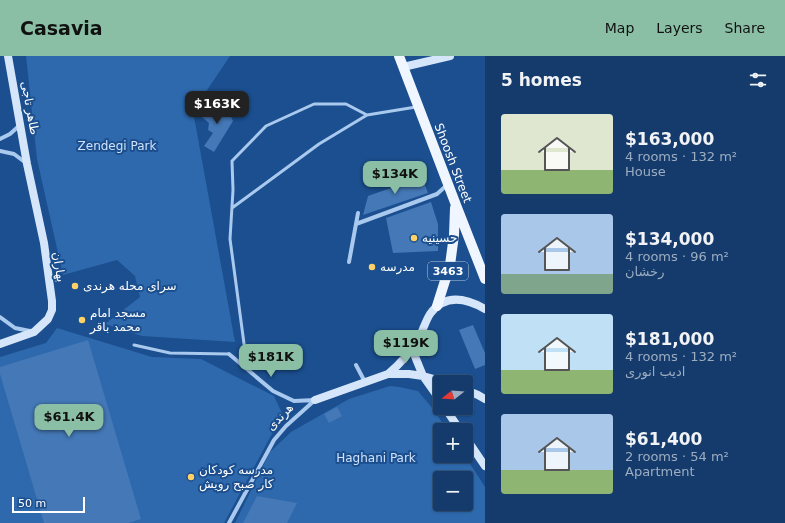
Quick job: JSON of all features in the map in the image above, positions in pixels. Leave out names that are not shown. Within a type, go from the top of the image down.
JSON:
[{"type":"main road","name":"Shoosh Street","points":[[399,56],[485,279]]},
{"type":"main road","name":"3463","points":[[437,306],[450,265],[456,205]]},
{"type":"street","name":"طاهر تاجی","points":[[8,56],[27,164]]},
{"type":"street","points":[[403,66],[450,56]]},
{"type":"street","points":[[0,139],[10,134],[20,124]]},
{"type":"street","points":[[0,151],[14,154],[27,164]]},
{"type":"street","name":"بهاران","points":[[0,344],[34,332],[48,319],[52,310],[44,244],[27,164]]},
{"type":"street","points":[[356,224],[437,194],[448,184]]},
{"type":"street","points":[[349,262],[358,214]]},
{"type":"street","points":[[437,306],[454,299],[473,302],[485,309]]},
{"type":"street","name":"هرندی","points":[[388,374],[401,363],[412,349],[430,315],[437,306]]},
{"type":"street","points":[[0,317],[15,328],[34,332]]},
{"type":"street","points":[[412,349],[423,376],[433,390]]},
{"type":"street","points":[[229,354],[273,391],[294,400],[315,400]]},
{"type":"street","points":[[356,365],[365,382]]},
{"type":"street","name":"هرندی","points":[[229,523],[274,440],[286,426],[315,400],[388,374],[409,374],[433,379]]},
{"type":"street","points":[[473,393],[485,399]]},
{"type":"street","points":[[473,448],[485,466]]},
{"type":"lane","points":[[245,351],[230,239],[232,208],[232,161],[266,126],[314,104],[346,104],[367,115]]},
{"type":"lane","points":[[232,208],[319,144],[367,115],[418,106]]},
{"type":"lane","points":[[134,345],[170,353],[229,354]]},
{"type":"green space","name":"Zendegi Park","points":[[26,56],[230,56],[193,111],[235,342],[142,336],[105,324],[140,297],[135,276],[117,260],[63,275],[37,159]]},
{"type":"green space","points":[[57,328],[152,357],[201,359],[274,396],[282,413],[283,421],[274,430],[224,523],[0,523],[0,357],[46,343]]},
{"type":"green space","name":"Haghani Park","points":[[390,386],[418,391],[433,409],[433,415],[437,415],[442,423],[433,423],[433,463],[470,463],[485,487],[485,523],[235,523],[270,452],[291,432],[349,399]]},
{"type":"building","points":[[212,103],[229,112],[233,121],[214,152],[204,146],[213,133],[208,130],[209,123],[202,117]]},
{"type":"building","points":[[422,177],[428,193],[363,215],[368,196]]},
{"type":"building","name":"حسینیه","points":[[431,202],[438,224],[438,251],[393,253],[386,218]]},
{"type":"building","points":[[473,325],[485,353],[485,365],[475,369],[459,330]]},
{"type":"building","points":[[88,340],[141,519],[128,523],[44,523],[0,374],[0,367]]},
{"type":"building","points":[[337,407],[342,416],[329,423],[324,414]]},
{"type":"building","points":[[257,496],[297,503],[287,523],[243,523]]},
{"type":"place","name":"حسینیه","points":[[414,238]]},
{"type":"place","name":"مدرسه","points":[[372,267]]},
{"type":"place","name":"سرای محله هرندی","points":[[75,286]]},
{"type":"place","name":"مسجد امام محمد باقر","points":[[82,320]]},
{"type":"place","name":"مدرسه کودکان کار صبح رویش","points":[[191,477]]}]
